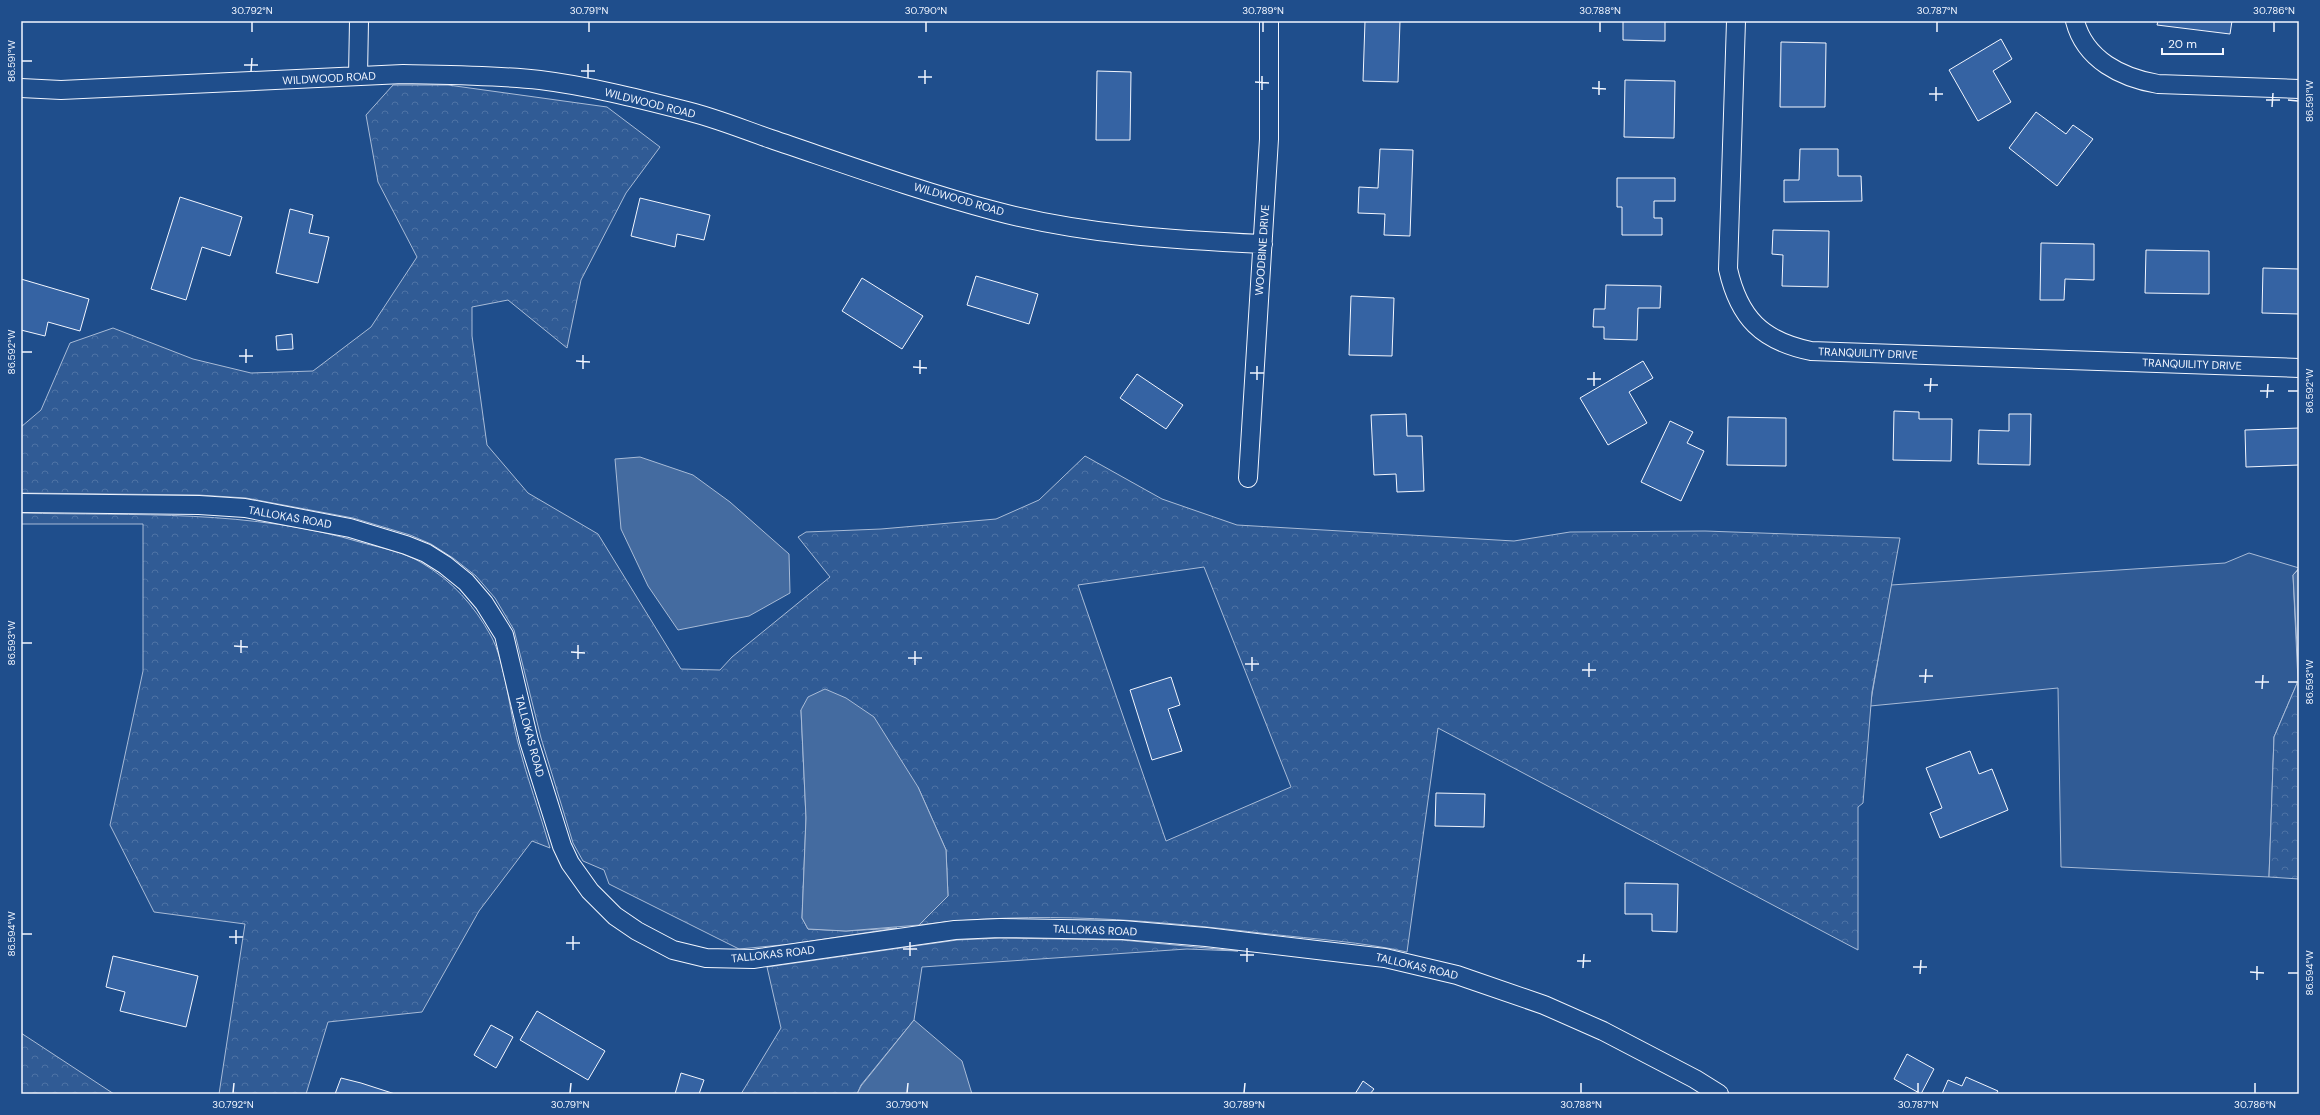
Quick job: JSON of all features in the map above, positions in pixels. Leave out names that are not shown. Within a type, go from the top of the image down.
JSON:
[{"type":"street","points":[[358,76],[359,21]]},
{"type":"street","name":"WOODBINE DRIVE","points":[[1248,478],[1269,139],[1269,21]]},
{"type":"street","name":"TRANQUILITY DRIVE","points":[[1736,21],[1728,269],[1733,291],[1742,309],[1754,324],[1769,337],[1789,347],[1811,351],[2299,368]]},
{"type":"street","points":[[2075,21],[2086,44],[2100,61],[2118,73],[2136,81],[2158,84],[2299,90]]},
{"type":"street","name":"WILDWOOD ROAD","points":[[21,88],[61,90],[358,76],[453,75],[540,80],[613,93],[686,110],[879,175],[996,211],[1064,225],[1129,234],[1199,241],[1262,244]]},
{"type":"street","name":"TALLOKAS ROAD","points":[[21,503],[199,505],[245,508],[350,528],[406,545],[426,553],[445,565],[466,582],[484,603],[504,635],[529,740],[562,846],[570,863],[590,891],[615,916],[637,931],[673,950],[706,958],[753,959],[955,930],[1000,928],[1123,930],[1206,937],[1385,958],[1457,975],[1544,1005],[1603,1031],[1695,1079],[1719,1094]]},
{"type":"shaded area","points":[[640,457],[693,475],[730,502],[789,554],[790,593],[749,616],[678,630],[648,586],[621,529],[615,459]]},
{"type":"shaded area","points":[[2249,553],[2299,568],[2293,575],[2298,681],[2274,737],[2269,877],[2061,867],[2058,688],[1870,706],[1891,585],[2225,563]]},
{"type":"shaded area","points":[[2299,569],[2299,682],[2293,575]]},
{"type":"shaded area","points":[[825,689],[846,698],[874,717],[918,787],[946,850],[948,896],[919,925],[846,931],[808,929],[802,918],[806,818],[801,710],[808,697]]},
{"type":"shaded area","points":[[914,1020],[962,1061],[972,1094],[857,1094],[861,1086]]},
{"type":"green space","points":[[393,85],[448,85],[607,107],[660,147],[626,193],[581,280],[567,348],[508,300],[472,307],[472,336],[487,445],[528,493],[598,534],[681,669],[720,670],[732,657],[830,577],[798,537],[806,532],[881,529],[996,519],[1039,500],[1085,456],[1162,499],[1237,525],[1514,541],[1570,532],[1705,531],[1900,538],[1872,692],[1863,803],[1858,807],[1858,950],[1438,728],[1407,952],[1338,941],[1138,921],[1006,918],[919,925],[948,896],[946,850],[918,787],[801,710],[806,818],[802,918],[808,929],[846,931],[897,928],[792,944],[739,949],[609,884],[604,870],[583,861],[573,843],[541,738],[514,630],[495,598],[476,576],[453,558],[431,544],[410,535],[353,518],[246,498],[199,495],[21,493],[21,427],[41,410],[70,343],[113,328],[193,359],[251,373],[313,371],[371,327],[417,257],[378,182],[366,115]],"holes":[[[1204,567],[1291,787],[1166,841],[1078,585]]]},
{"type":"green space","points":[[21,513],[193,516],[278,524],[321,532],[400,553],[422,563],[453,586],[470,604],[491,636],[504,673],[515,731],[550,848],[532,841],[479,911],[422,1012],[328,1022],[306,1094],[219,1094],[245,924],[154,912],[110,825],[143,671],[143,524],[21,524]]},
{"type":"green space","points":[[2298,681],[2299,879],[2269,877],[2274,737]]},
{"type":"green space","points":[[1000,938],[1122,940],[1238,951],[1187,949],[922,967],[914,1020],[861,1085],[857,1094],[741,1094],[781,1028],[767,967],[957,940]]},
{"type":"green space","points":[[21,1033],[114,1094],[21,1094]]},
{"type":"building","points":[[1365,21],[1400,21],[1398,82],[1363,81]]},
{"type":"building","points":[[1623,21],[1665,21],[1665,41],[1623,40]]},
{"type":"building","points":[[2158,21],[2232,21],[2230,34],[2157,25]]},
{"type":"building","points":[[2001,39],[2012,59],[1993,71],[2011,102],[1978,121],[1949,70]]},
{"type":"building","points":[[1781,42],[1826,43],[1825,107],[1780,107]]},
{"type":"building","points":[[1097,71],[1131,72],[1130,140],[1096,140]]},
{"type":"building","points":[[1625,80],[1675,81],[1674,138],[1624,137]]},
{"type":"building","points":[[2036,112],[2066,134],[2073,125],[2093,139],[2057,186],[2009,148]]},
{"type":"building","points":[[1380,149],[1413,150],[1410,236],[1384,235],[1385,214],[1358,213],[1359,187],[1378,188]]},
{"type":"building","points":[[1800,149],[1838,149],[1838,176],[1861,176],[1862,201],[1784,202],[1784,180],[1799,180]]},
{"type":"building","points":[[1617,178],[1675,178],[1675,201],[1654,201],[1654,218],[1662,218],[1662,235],[1622,235],[1622,207],[1617,207]]},
{"type":"building","points":[[180,197],[242,217],[230,256],[202,247],[186,300],[151,289]]},
{"type":"building","points":[[640,198],[710,215],[704,240],[677,234],[675,247],[631,236]]},
{"type":"building","points":[[290,209],[313,215],[309,233],[329,237],[318,283],[276,273]]},
{"type":"building","points":[[1773,230],[1829,231],[1828,287],[1782,286],[1783,255],[1772,254]]},
{"type":"building","points":[[2041,243],[2094,244],[2094,280],[2065,279],[2064,300],[2040,300]]},
{"type":"building","points":[[2146,250],[2209,251],[2209,294],[2145,293]]},
{"type":"building","points":[[2263,268],[2299,269],[2299,314],[2262,313]]},
{"type":"building","points":[[976,276],[1038,294],[1029,324],[967,305]]},
{"type":"building","points":[[862,278],[923,316],[902,349],[842,311]]},
{"type":"building","points":[[21,279],[89,299],[80,331],[48,322],[45,336],[21,330]]},
{"type":"building","points":[[1606,285],[1661,286],[1660,308],[1638,308],[1637,340],[1604,339],[1604,327],[1593,327],[1594,309],[1605,309]]},
{"type":"building","points":[[1351,296],[1394,298],[1392,356],[1349,355]]},
{"type":"building","points":[[292,334],[293,349],[277,350],[276,336]]},
{"type":"building","points":[[1643,361],[1653,378],[1629,392],[1647,423],[1608,445],[1580,398]]},
{"type":"building","points":[[1137,374],[1183,405],[1166,429],[1120,398]]},
{"type":"building","points":[[1894,411],[1919,412],[1919,419],[1952,419],[1951,461],[1893,460]]},
{"type":"building","points":[[1406,414],[1407,436],[1422,436],[1424,491],[1397,492],[1396,474],[1374,475],[1371,415]]},
{"type":"building","points":[[2009,414],[2031,414],[2030,465],[1978,464],[1979,430],[2009,431]]},
{"type":"building","points":[[1728,417],[1786,418],[1786,466],[1727,465]]},
{"type":"building","points":[[1670,421],[1693,432],[1687,443],[1704,451],[1681,501],[1641,482]]},
{"type":"building","points":[[2299,428],[2299,465],[2246,467],[2245,430]]},
{"type":"building","points":[[1171,677],[1180,705],[1168,709],[1182,751],[1152,760],[1130,690]]},
{"type":"building","points":[[1970,751],[1979,774],[1992,769],[2008,810],[1940,838],[1930,813],[1942,808],[1926,768]]},
{"type":"building","points":[[1436,793],[1485,794],[1484,827],[1435,826]]},
{"type":"building","points":[[1625,883],[1678,884],[1677,932],[1652,931],[1652,914],[1625,914]]},
{"type":"building","points":[[113,956],[198,976],[186,1027],[120,1011],[125,992],[106,987]]},
{"type":"building","points":[[537,1011],[605,1051],[588,1080],[520,1040]]},
{"type":"building","points":[[491,1025],[513,1037],[496,1068],[474,1055]]},
{"type":"building","points":[[1907,1054],[1934,1069],[1921,1094],[1894,1079]]},
{"type":"building","points":[[681,1073],[704,1080],[699,1094],[675,1094]]},
{"type":"building","points":[[1966,1077],[1998,1091],[1996,1094],[1942,1094],[1948,1080],[1962,1086]]},
{"type":"building","points":[[341,1078],[361,1083],[395,1094],[335,1094]]},
{"type":"building","points":[[1363,1081],[1374,1089],[1370,1094],[1355,1094]]}]
